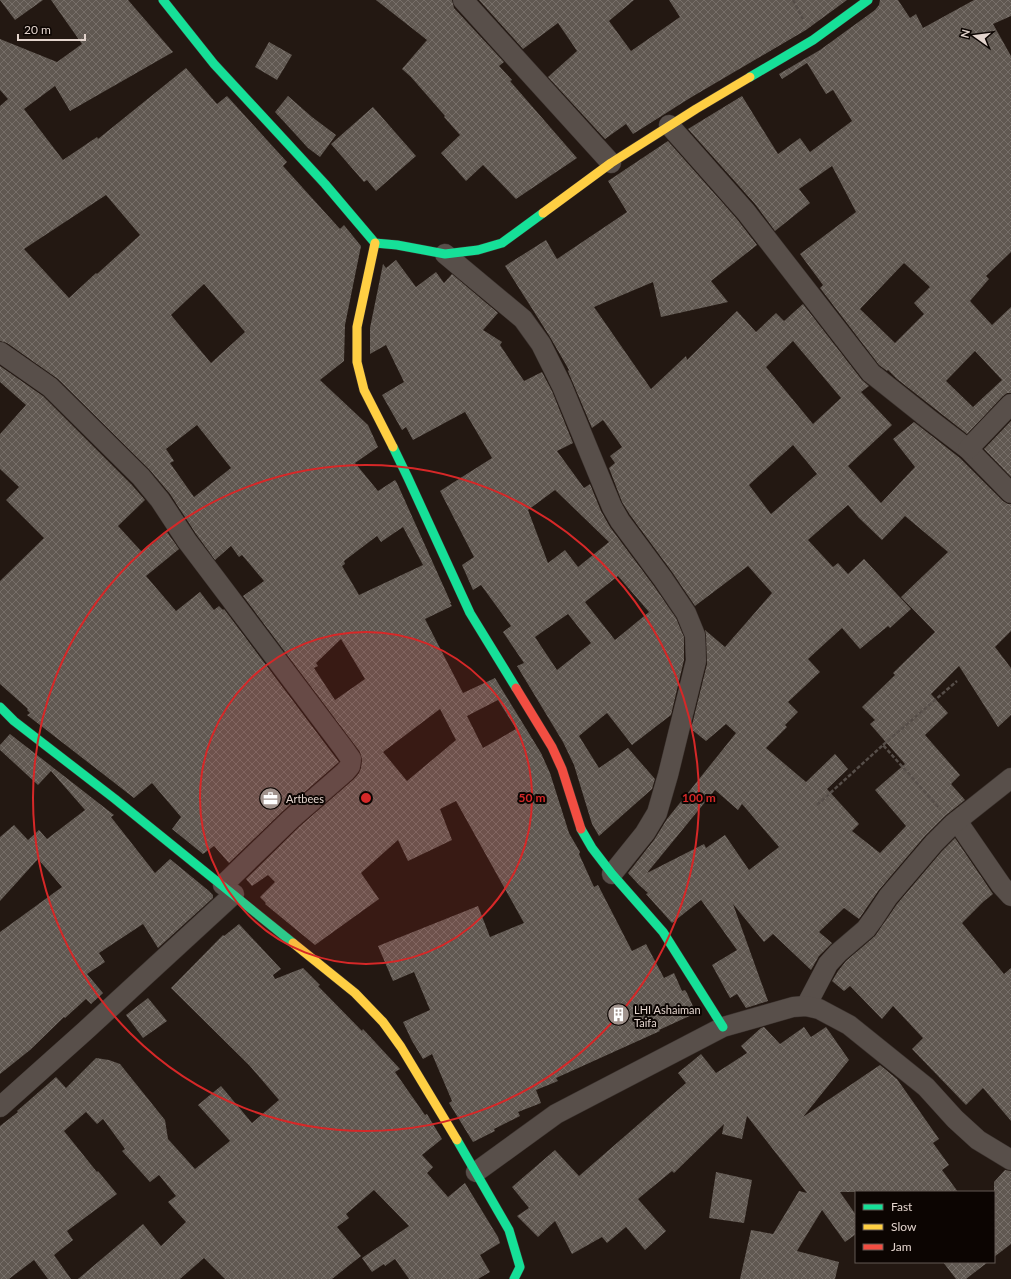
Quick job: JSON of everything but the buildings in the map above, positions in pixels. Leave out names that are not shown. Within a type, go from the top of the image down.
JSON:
[{"type":"street","points":[[163,0],[214,64],[325,184],[375,243],[397,245],[446,254],[478,250],[502,243],[611,162],[813,40],[868,0]]},
{"type":"street","points":[[463,0],[611,162]]},
{"type":"street","points":[[669,126],[746,212],[871,373],[968,449],[1011,493]]},
{"type":"street","points":[[375,243],[357,327],[357,362],[364,390],[408,478],[470,613],[552,747],[562,769],[581,829],[592,848],[612,874],[663,932],[723,1027]]},
{"type":"street","points":[[446,254],[523,319],[541,344],[562,386],[612,507],[620,521],[667,584],[686,613],[695,635],[696,661],[668,775],[656,813],[645,833],[612,874]]},
{"type":"street","points":[[0,352],[50,387],[142,477],[160,500],[187,541],[351,759],[350,766],[345,772],[291,819],[228,890],[85,1032],[0,1107]]},
{"type":"street","points":[[968,449],[1011,404]]},
{"type":"street","points":[[0,707],[14,721],[115,799],[354,993],[383,1022],[401,1047],[509,1230],[520,1267],[514,1279]]},
{"type":"street","points":[[806,1006],[828,964],[838,953],[866,929],[888,897],[934,843],[955,823],[1011,778]]},
{"type":"street","points":[[955,823],[1001,885],[1011,896]]},
{"type":"street","points":[[476,1172],[556,1114],[723,1027],[794,1007],[806,1006],[819,1009],[849,1025],[926,1087],[978,1140],[1011,1160]]},
{"type":"path","points":[[817,805],[957,681]]},
{"type":"path","points":[[883,745],[955,823]]},
{"type":"traffic: fast","points":[[163,0],[214,64],[325,184],[375,243],[397,245],[445,254],[478,250],[502,243],[543,213]]},
{"type":"traffic: fast","points":[[750,77],[813,40],[868,0]]},
{"type":"traffic: fast","points":[[393,447],[470,613],[516,688]]},
{"type":"traffic: fast","points":[[0,707],[14,721],[115,799],[293,943]]},
{"type":"traffic: fast","points":[[581,829],[592,848],[612,874],[663,932],[723,1027]]},
{"type":"traffic: fast","points":[[457,1140],[509,1230],[520,1267],[514,1279]]},
{"type":"traffic: slow","points":[[543,213],[611,163],[750,77]]},
{"type":"traffic: slow","points":[[375,243],[357,327],[357,362],[364,390],[393,447]]},
{"type":"traffic: slow","points":[[293,943],[355,993],[383,1022],[401,1047],[457,1140]]},
{"type":"traffic: jam","points":[[516,688],[552,747],[562,769],[581,829]]},
{"type":"place","name":"Artbees","points":[[270,798]]},
{"type":"place","name":"LHI Ashaiman Taifa","points":[[619,1015]]}]
